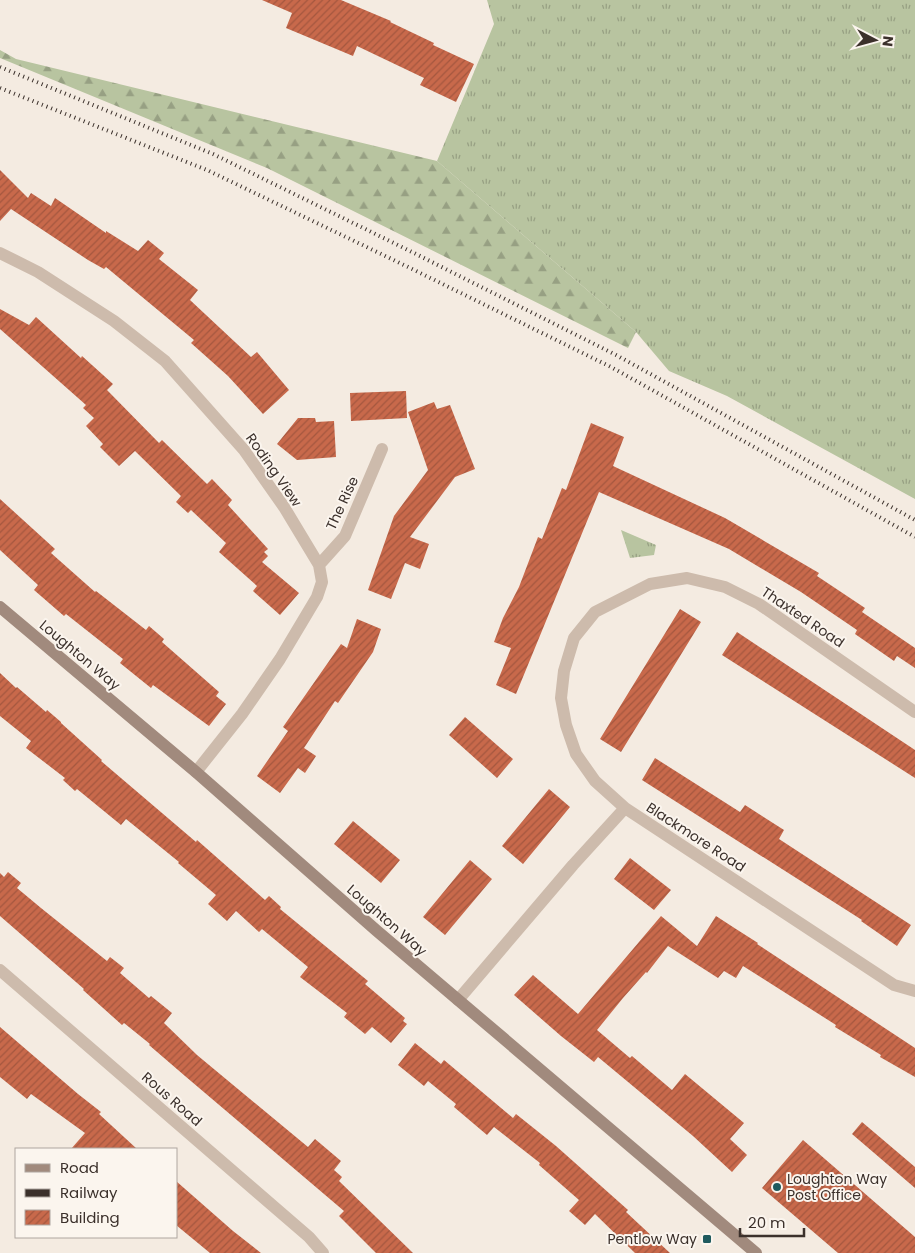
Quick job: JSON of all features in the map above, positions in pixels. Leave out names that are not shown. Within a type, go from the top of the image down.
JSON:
[{"type":"street","name":"Roding View","points":[[0,253],[38,272],[106,316],[165,361],[244,450],[284,507],[319,565],[322,582],[317,597],[280,659],[242,714],[196,772]]},
{"type":"street","name":"The Rise","points":[[319,565],[345,536],[382,449]]},
{"type":"street","name":"Thaxted Road","points":[[625,808],[595,781],[576,754],[566,725],[561,698],[564,671],[574,638],[595,612],[650,584],[687,578],[725,588],[750,600],[766,609],[915,712]]},
{"type":"street","name":"Loughton Way","points":[[0,607],[196,772],[377,931],[756,1253]]},
{"type":"street","name":"Blackmore Road","points":[[458,1000],[573,865],[625,808],[894,985],[915,991]]},
{"type":"street","name":"Rous Road","points":[[0,970],[309,1237],[323,1253]]},
{"type":"green space","points":[[487,0],[915,0],[915,499],[727,396],[669,371],[636,332],[437,161],[494,24]]},
{"type":"green space","points":[[0,50],[16,59],[437,161],[636,332],[628,348],[267,168],[0,58]]},
{"type":"green space","points":[[621,530],[656,545],[654,555],[630,558]]},
{"type":"building","points":[[262,0],[341,0],[391,21],[434,43],[433,45],[474,64],[456,102],[420,85],[424,78],[357,46],[353,56],[286,28],[292,13]]},
{"type":"building","points":[[0,170],[28,198],[31,193],[51,206],[55,198],[106,233],[106,231],[138,251],[148,240],[164,253],[159,259],[198,290],[190,300],[251,357],[257,352],[289,390],[263,414],[228,376],[191,343],[194,340],[106,267],[104,269],[88,260],[11,209],[0,221]]},
{"type":"building","points":[[0,309],[29,325],[36,317],[113,384],[107,390],[159,443],[162,440],[207,484],[212,479],[232,500],[228,505],[268,549],[264,552],[268,556],[262,562],[299,593],[280,615],[253,591],[257,586],[219,552],[226,543],[191,510],[188,513],[176,502],[181,496],[135,451],[119,466],[100,447],[103,444],[86,426],[94,418],[83,408],[86,405],[0,329]]},
{"type":"building","points":[[406,391],[407,418],[351,421],[350,393]]},
{"type":"building","points":[[434,402],[437,409],[450,405],[475,469],[455,477],[410,537],[429,544],[420,569],[405,563],[391,599],[368,590],[394,516],[428,470],[408,412]]},
{"type":"building","points":[[298,418],[315,418],[316,422],[334,421],[336,457],[297,460],[277,444]]},
{"type":"building","points":[[591,423],[624,437],[613,466],[725,518],[819,573],[817,576],[865,608],[862,612],[915,648],[915,668],[897,656],[894,661],[855,634],[857,630],[801,592],[729,549],[599,492],[516,694],[496,685],[511,648],[494,642],[503,618],[519,587],[538,537],[542,539],[562,488],[566,490]]},
{"type":"building","points":[[0,499],[55,549],[51,553],[95,592],[146,630],[149,626],[164,639],[162,642],[219,692],[216,696],[226,704],[209,726],[153,685],[151,688],[120,663],[123,659],[66,614],[64,616],[34,590],[38,585],[0,550]]},
{"type":"building","points":[[680,609],[701,622],[621,752],[600,739]]},
{"type":"building","points":[[357,619],[381,629],[373,652],[338,703],[335,701],[304,748],[316,756],[305,773],[298,768],[280,793],[257,776],[288,731],[283,727],[341,644],[347,648]]},
{"type":"building","points":[[737,632],[915,750],[915,778],[722,655]]},
{"type":"building","points":[[0,673],[46,712],[47,710],[101,761],[196,842],[197,840],[265,900],[269,896],[281,907],[280,909],[368,981],[365,984],[405,1018],[403,1021],[407,1024],[391,1043],[372,1027],[365,1034],[344,1017],[347,1013],[300,977],[308,967],[262,929],[259,932],[236,911],[227,921],[208,904],[216,895],[179,862],[126,819],[121,825],[77,789],[75,791],[63,780],[65,778],[26,748],[31,741],[0,716]]},
{"type":"building","points":[[465,717],[513,759],[497,778],[449,735]]},
{"type":"building","points":[[655,758],[740,812],[745,805],[784,830],[779,839],[911,925],[897,946],[862,920],[642,780]]},
{"type":"building","points":[[549,789],[570,807],[523,864],[502,846]]},
{"type":"building","points":[[353,821],[400,860],[381,883],[334,844]]},
{"type":"building","points":[[630,858],[671,890],[654,910],[614,879]]},
{"type":"building","points":[[470,860],[492,879],[445,935],[423,917]]},
{"type":"building","points":[[8,872],[21,883],[17,888],[107,961],[110,957],[124,968],[120,973],[149,998],[151,996],[172,1013],[164,1023],[197,1055],[308,1147],[315,1139],[341,1161],[334,1170],[342,1177],[339,1181],[413,1253],[376,1253],[339,1216],[344,1211],[150,1044],[124,1023],[122,1025],[84,989],[0,916],[0,873],[4,877]]},
{"type":"building","points":[[661,916],[697,946],[716,916],[915,1048],[915,1077],[880,1057],[881,1055],[835,1027],[836,1025],[743,966],[736,978],[724,971],[718,978],[668,946],[597,1030],[630,1058],[632,1056],[672,1090],[685,1074],[744,1123],[730,1139],[747,1155],[732,1172],[693,1136],[598,1057],[594,1062],[514,995],[533,975],[578,1014]]},
{"type":"building","points":[[0,1027],[101,1112],[99,1114],[136,1148],[72,1148],[85,1133],[31,1094],[27,1099],[0,1077]]},
{"type":"building","points":[[415,1043],[441,1064],[444,1060],[513,1118],[516,1114],[556,1146],[628,1210],[626,1212],[670,1253],[635,1253],[595,1214],[585,1225],[569,1211],[579,1200],[539,1165],[540,1163],[494,1127],[487,1135],[454,1107],[456,1104],[428,1081],[424,1086],[398,1065]]},
{"type":"building","points":[[862,1122],[915,1167],[915,1188],[852,1134]]},
{"type":"building","points":[[803,1140],[915,1237],[915,1253],[838,1253],[762,1188]]},
{"type":"building","points":[[178,1183],[261,1253],[210,1253],[178,1227]]},
{"type":"railway","points":[[0,67],[213,154],[414,253],[616,355],[915,520]]},
{"type":"railway","points":[[0,88],[207,170],[406,266],[611,367],[915,537]]},
{"type":"place","name":"Loughton Way Post Office","points":[[777,1187]]},
{"type":"place","name":"Pentlow Way","points":[[707,1239]]}]
